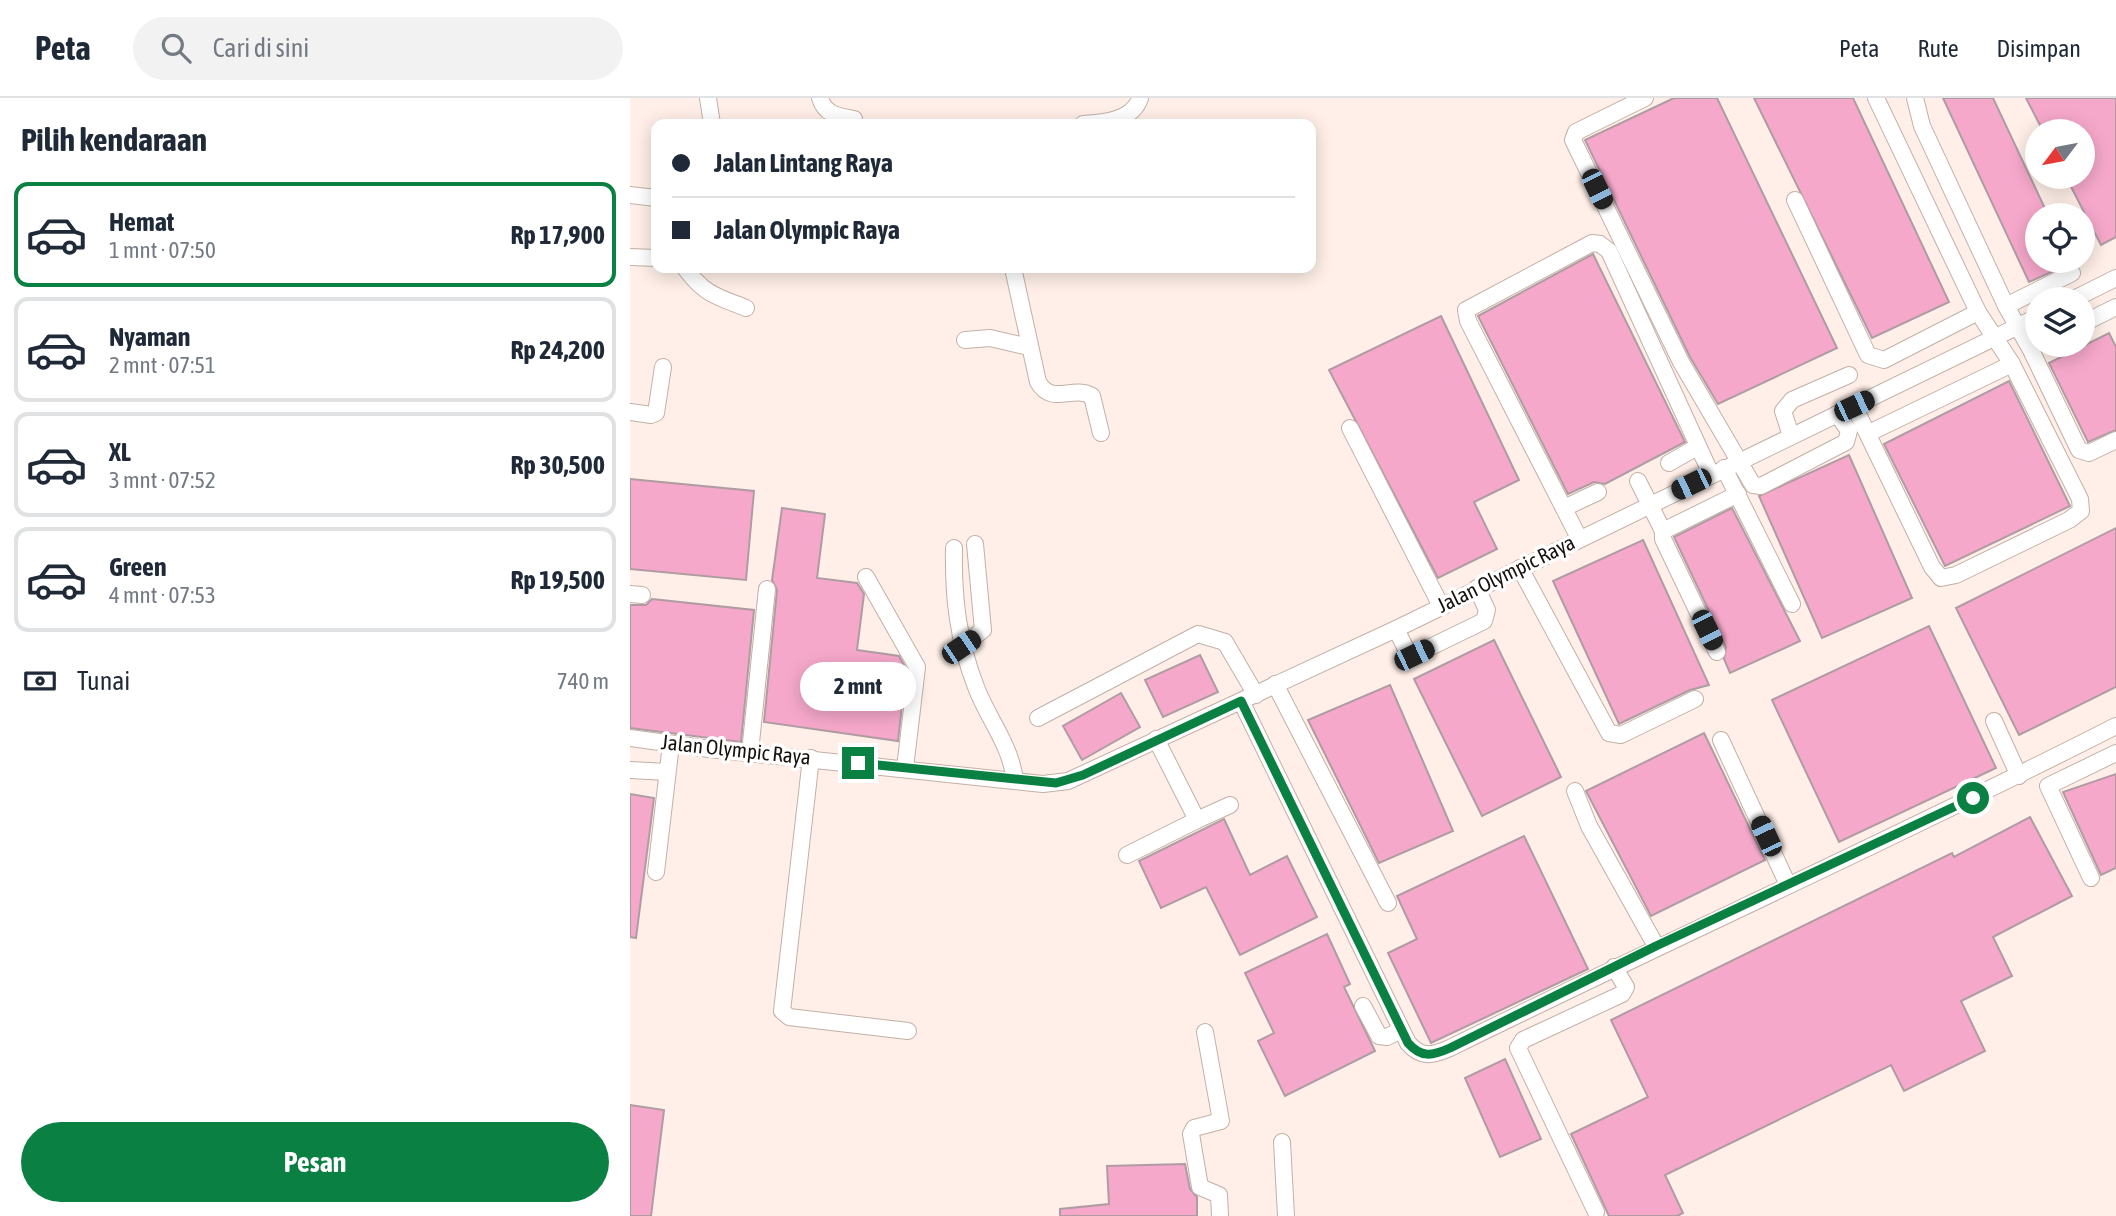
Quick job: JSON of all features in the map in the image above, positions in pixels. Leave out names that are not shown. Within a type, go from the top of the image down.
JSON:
[{"type":"street","points":[[708,98],[711,119]]},
{"type":"street","points":[[820,98],[825,109],[836,116],[853,119]]},
{"type":"street","points":[[1109,119],[1135,111],[1140,98]]},
{"type":"street","points":[[1645,98],[1576,132],[1573,140],[1681,362],[1753,485],[1760,486],[1849,439],[1849,431],[1837,414]]},
{"type":"street","points":[[1854,406],[1937,575],[1945,578],[1956,575],[2069,520],[2081,511],[2080,499],[2012,365],[1978,312],[1875,98]]},
{"type":"street","points":[[1915,98],[1922,126],[2006,306],[2017,327],[2025,335]]},
{"type":"street","points":[[630,195],[651,197]]},
{"type":"street","points":[[1795,200],[1868,355],[1884,360],[1978,312]]},
{"type":"street","points":[[1578,538],[1468,321],[1466,310],[1592,243],[1600,244],[1609,251],[1697,447],[1738,494],[1791,604]]},
{"type":"street","points":[[630,257],[651,258]]},
{"type":"street","points":[[689,273],[709,295],[746,308]]},
{"type":"street","points":[[1014,273],[1035,376],[1042,389],[1052,395],[1086,393],[1091,396],[1101,433]]},
{"type":"street","points":[[2006,306],[2072,274]]},
{"type":"street","points":[[2095,288],[2116,278]]},
{"type":"street","points":[[2095,319],[2115,312]]},
{"type":"street","name":"Jalan Olympic Raya","points":[[630,738],[1043,784],[1068,780],[1396,629],[1578,538],[2025,323]]},
{"type":"street","points":[[965,340],[990,338],[1029,347]]},
{"type":"street","points":[[2040,357],[2079,450],[2090,453],[2116,440]]},
{"type":"street","points":[[1869,433],[2012,365]]},
{"type":"street","points":[[630,412],[652,415],[656,413],[663,367]]},
{"type":"street","points":[[1791,436],[1783,411],[1792,400],[1849,375]]},
{"type":"street","points":[[1350,428],[1441,606]]},
{"type":"street","points":[[1669,463],[1697,447]]},
{"type":"street","points":[[1638,481],[1717,652]]},
{"type":"street","points":[[1564,508],[1598,492]]},
{"type":"street","points":[[1663,531],[1738,494]]},
{"type":"street","points":[[961,647],[983,630],[975,544]]},
{"type":"street","points":[[954,548],[953,582],[961,647],[975,686],[1008,750],[1015,781]]},
{"type":"street","points":[[1520,568],[1609,733],[1621,735],[1695,699]]},
{"type":"street","points":[[866,577],[916,667],[905,768]]},
{"type":"street","points":[[1396,629],[1408,653],[1414,655],[1484,621],[1487,610],[1477,588]]},
{"type":"street","points":[[750,752],[767,589]]},
{"type":"street","points":[[1038,718],[1198,634],[1225,642],[1401,1030],[1417,1052],[1437,1054],[1656,946],[2039,765],[2114,733]]},
{"type":"street","points":[[1275,684],[1388,903]]},
{"type":"street","points":[[1994,721],[2019,776]]},
{"type":"street","points":[[1156,739],[1197,820]]},
{"type":"street","points":[[1721,740],[1788,885]]},
{"type":"street","points":[[656,872],[671,744]]},
{"type":"street","points":[[2048,786],[2116,753]]},
{"type":"street","points":[[811,758],[782,1011],[789,1017],[908,1031]]},
{"type":"street","points":[[2039,765],[2091,878]]},
{"type":"street","points":[[630,769],[667,772]]},
{"type":"street","points":[[1575,791],[1589,826],[1656,946]]},
{"type":"street","points":[[1127,855],[1230,805]]},
{"type":"street","points":[[1596,1212],[1518,1048],[1523,1040],[1622,993],[1626,987],[1614,967]]},
{"type":"street","points":[[1363,1006],[1379,1036],[1387,1037],[1401,1030]]},
{"type":"street","points":[[1205,1032],[1221,1121],[1196,1127],[1191,1133],[1200,1187],[1219,1195],[1220,1216]]},
{"type":"street","points":[[1282,1142],[1286,1216]]},
{"type":"building","points":[[1674,98],[1717,98],[1837,348],[1718,404],[1690,357],[1585,140]]},
{"type":"building","points":[[1754,98],[1853,98],[1949,302],[1872,338]]},
{"type":"building","points":[[1943,98],[1993,98],[2025,166],[2025,189],[2036,189],[2042,203],[2025,203],[2025,273],[2049,273],[2029,282]]},
{"type":"building","points":[[2026,98],[2116,98],[2116,237],[2101,245],[2095,233],[2095,203],[2079,203],[2072,189],[2095,189],[2095,119],[2037,119]]},
{"type":"building","points":[[1593,254],[1685,442],[1605,484],[1594,482],[1568,494],[1478,316]]},
{"type":"building","points":[[1441,316],[1519,480],[1474,502],[1497,549],[1438,578],[1329,370]]},
{"type":"building","points":[[2109,333],[2116,347],[2116,430],[2088,442],[2049,363],[2061,357],[2095,357],[2095,340]]},
{"type":"building","points":[[2009,381],[2070,506],[1945,566],[1884,444]]},
{"type":"building","points":[[1849,455],[1912,598],[1822,638],[1759,496]]},
{"type":"building","points":[[630,479],[754,491],[746,580],[630,569]]},
{"type":"building","points":[[782,508],[825,514],[817,578],[857,583],[864,594],[857,650],[899,656],[906,669],[898,741],[764,722],[777,590],[772,580]]},
{"type":"building","points":[[1732,508],[1800,641],[1730,673],[1724,659],[1726,647],[1674,537]]},
{"type":"building","points":[[2116,528],[2116,687],[2019,735],[1956,608]]},
{"type":"building","points":[[1643,540],[1709,685],[1690,690],[1619,724],[1553,581]]},
{"type":"building","points":[[652,599],[754,610],[741,742],[630,728],[630,605],[646,605]]},
{"type":"building","points":[[1929,626],[1996,768],[1839,842],[1772,700]]},
{"type":"building","points":[[1494,640],[1561,777],[1482,816],[1414,679]]},
{"type":"building","points":[[1200,655],[1218,692],[1163,717],[1145,680]]},
{"type":"building","points":[[1390,685],[1453,831],[1379,863],[1308,720]]},
{"type":"building","points":[[1121,693],[1140,727],[1082,760],[1063,726]]},
{"type":"building","points":[[1704,733],[1765,860],[1651,916],[1586,791]]},
{"type":"building","points":[[2116,774],[2116,868],[2101,875],[2063,792]]},
{"type":"building","points":[[630,794],[654,798],[636,938],[630,937]]},
{"type":"building","points":[[2030,817],[2072,896],[1993,937],[2012,976],[1961,1001],[1985,1051],[1904,1091],[1891,1065],[1665,1175],[1683,1213],[1677,1216],[1609,1216],[1571,1134],[1648,1097],[1611,1020],[1952,853],[1954,857]]},
{"type":"building","points":[[1224,819],[1250,875],[1287,856],[1317,917],[1240,955],[1206,887],[1161,908],[1139,861]]},
{"type":"building","points":[[1524,836],[1588,969],[1431,1043],[1388,953],[1417,939],[1397,896]]},
{"type":"building","points":[[1327,934],[1350,984],[1344,987],[1375,1051],[1285,1096],[1258,1041],[1274,1033],[1245,973]]},
{"type":"building","points":[[1505,1059],[1541,1139],[1500,1157],[1465,1078]]},
{"type":"building","points":[[630,1105],[664,1110],[651,1216],[630,1216]]},
{"type":"building","points":[[1185,1164],[1190,1189],[1197,1197],[1197,1216],[1060,1216],[1060,1209],[1109,1204],[1107,1166]]},
{"type":"route","points":[[858,763],[1029,783],[1056,783],[1083,775],[1241,701],[1408,1043],[1417,1052],[1426,1055],[1437,1054],[1450,1048],[1656,946],[1973,798]]}]
